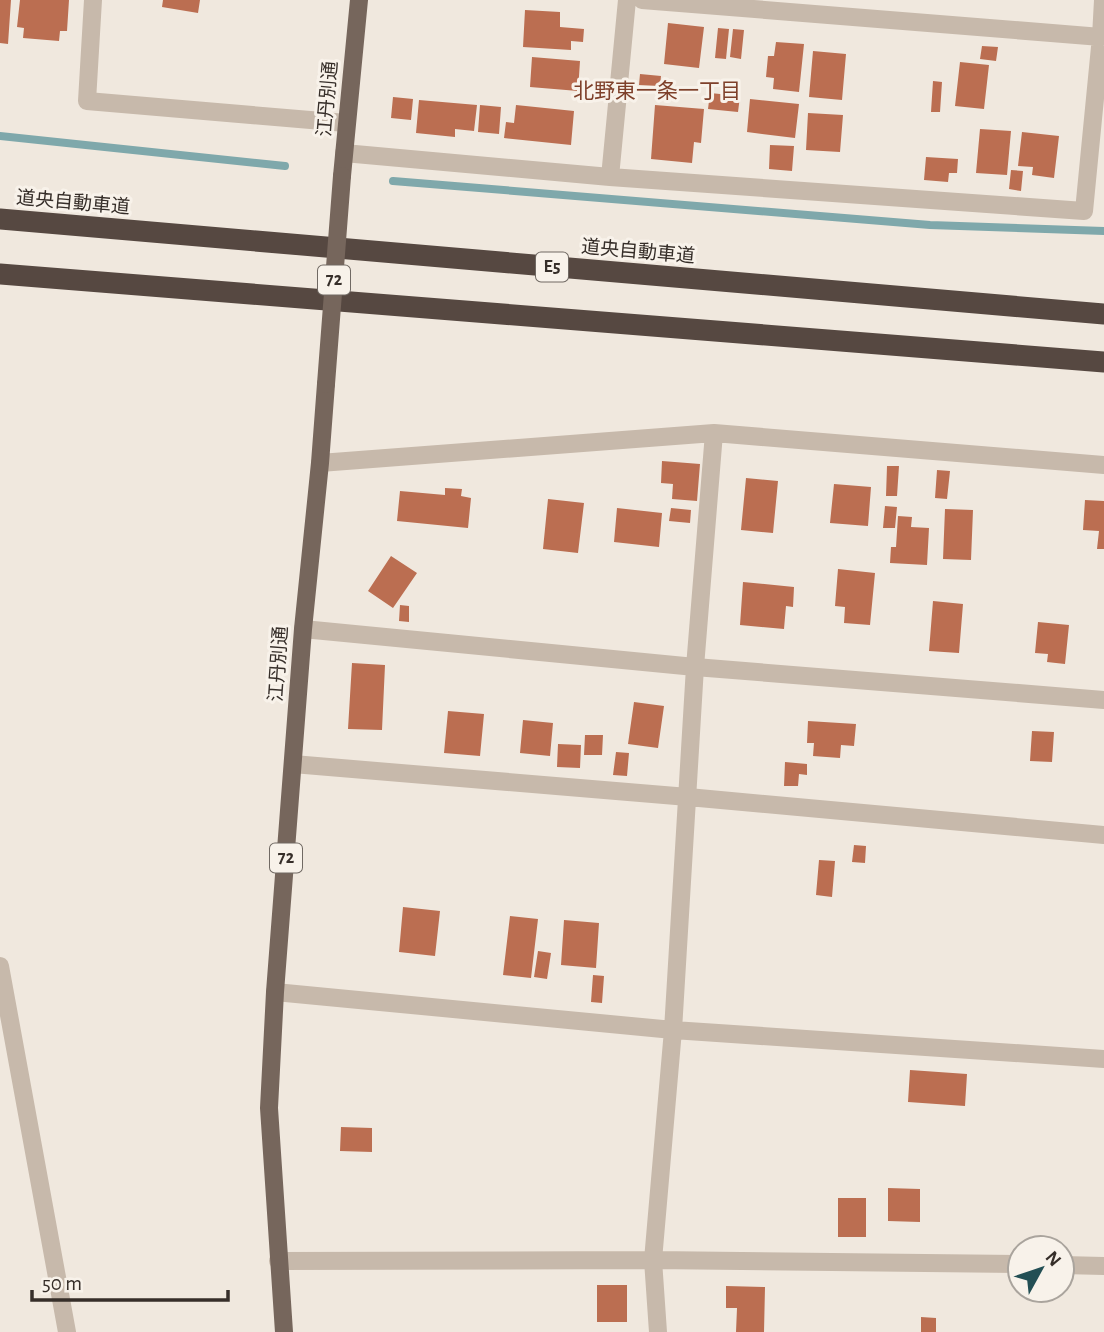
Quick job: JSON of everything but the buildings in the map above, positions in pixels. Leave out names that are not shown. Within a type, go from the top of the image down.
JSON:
[{"type":"highway","name":"道央自動車道","points":[[0,219],[1104,314]]},
{"type":"highway","points":[[0,274],[1104,362]]},
{"type":"main road","name":"江丹別通","points":[[284,1332],[269,1108],[275,992],[303,629],[320,463],[346,123],[359,0]]},
{"type":"street","points":[[93,0],[87,101],[346,123]]},
{"type":"street","points":[[610,177],[626,0]]},
{"type":"street","points":[[642,0],[1101,37]]},
{"type":"street","points":[[344,153],[610,177],[1084,211],[1103,0]]},
{"type":"street","points":[[658,1332],[653,1260],[673,1030],[695,667],[714,433]]},
{"type":"street","points":[[320,463],[714,433],[1104,465]]},
{"type":"street","points":[[303,629],[695,667],[1104,700]]},
{"type":"street","points":[[293,764],[1104,835]]},
{"type":"street","points":[[0,966],[67,1332]]},
{"type":"street","points":[[275,992],[673,1030],[1104,1059]]},
{"type":"street","points":[[278,1261],[653,1260],[1006,1264]]},
{"type":"street","points":[[1076,1265],[1104,1266]]},
{"type":"waterway","points":[[0,136],[285,166]]},
{"type":"waterway","points":[[393,181],[930,225],[1104,231]]},
{"type":"district","name":"北野東一条一丁目","points":[[657,91]]}]
